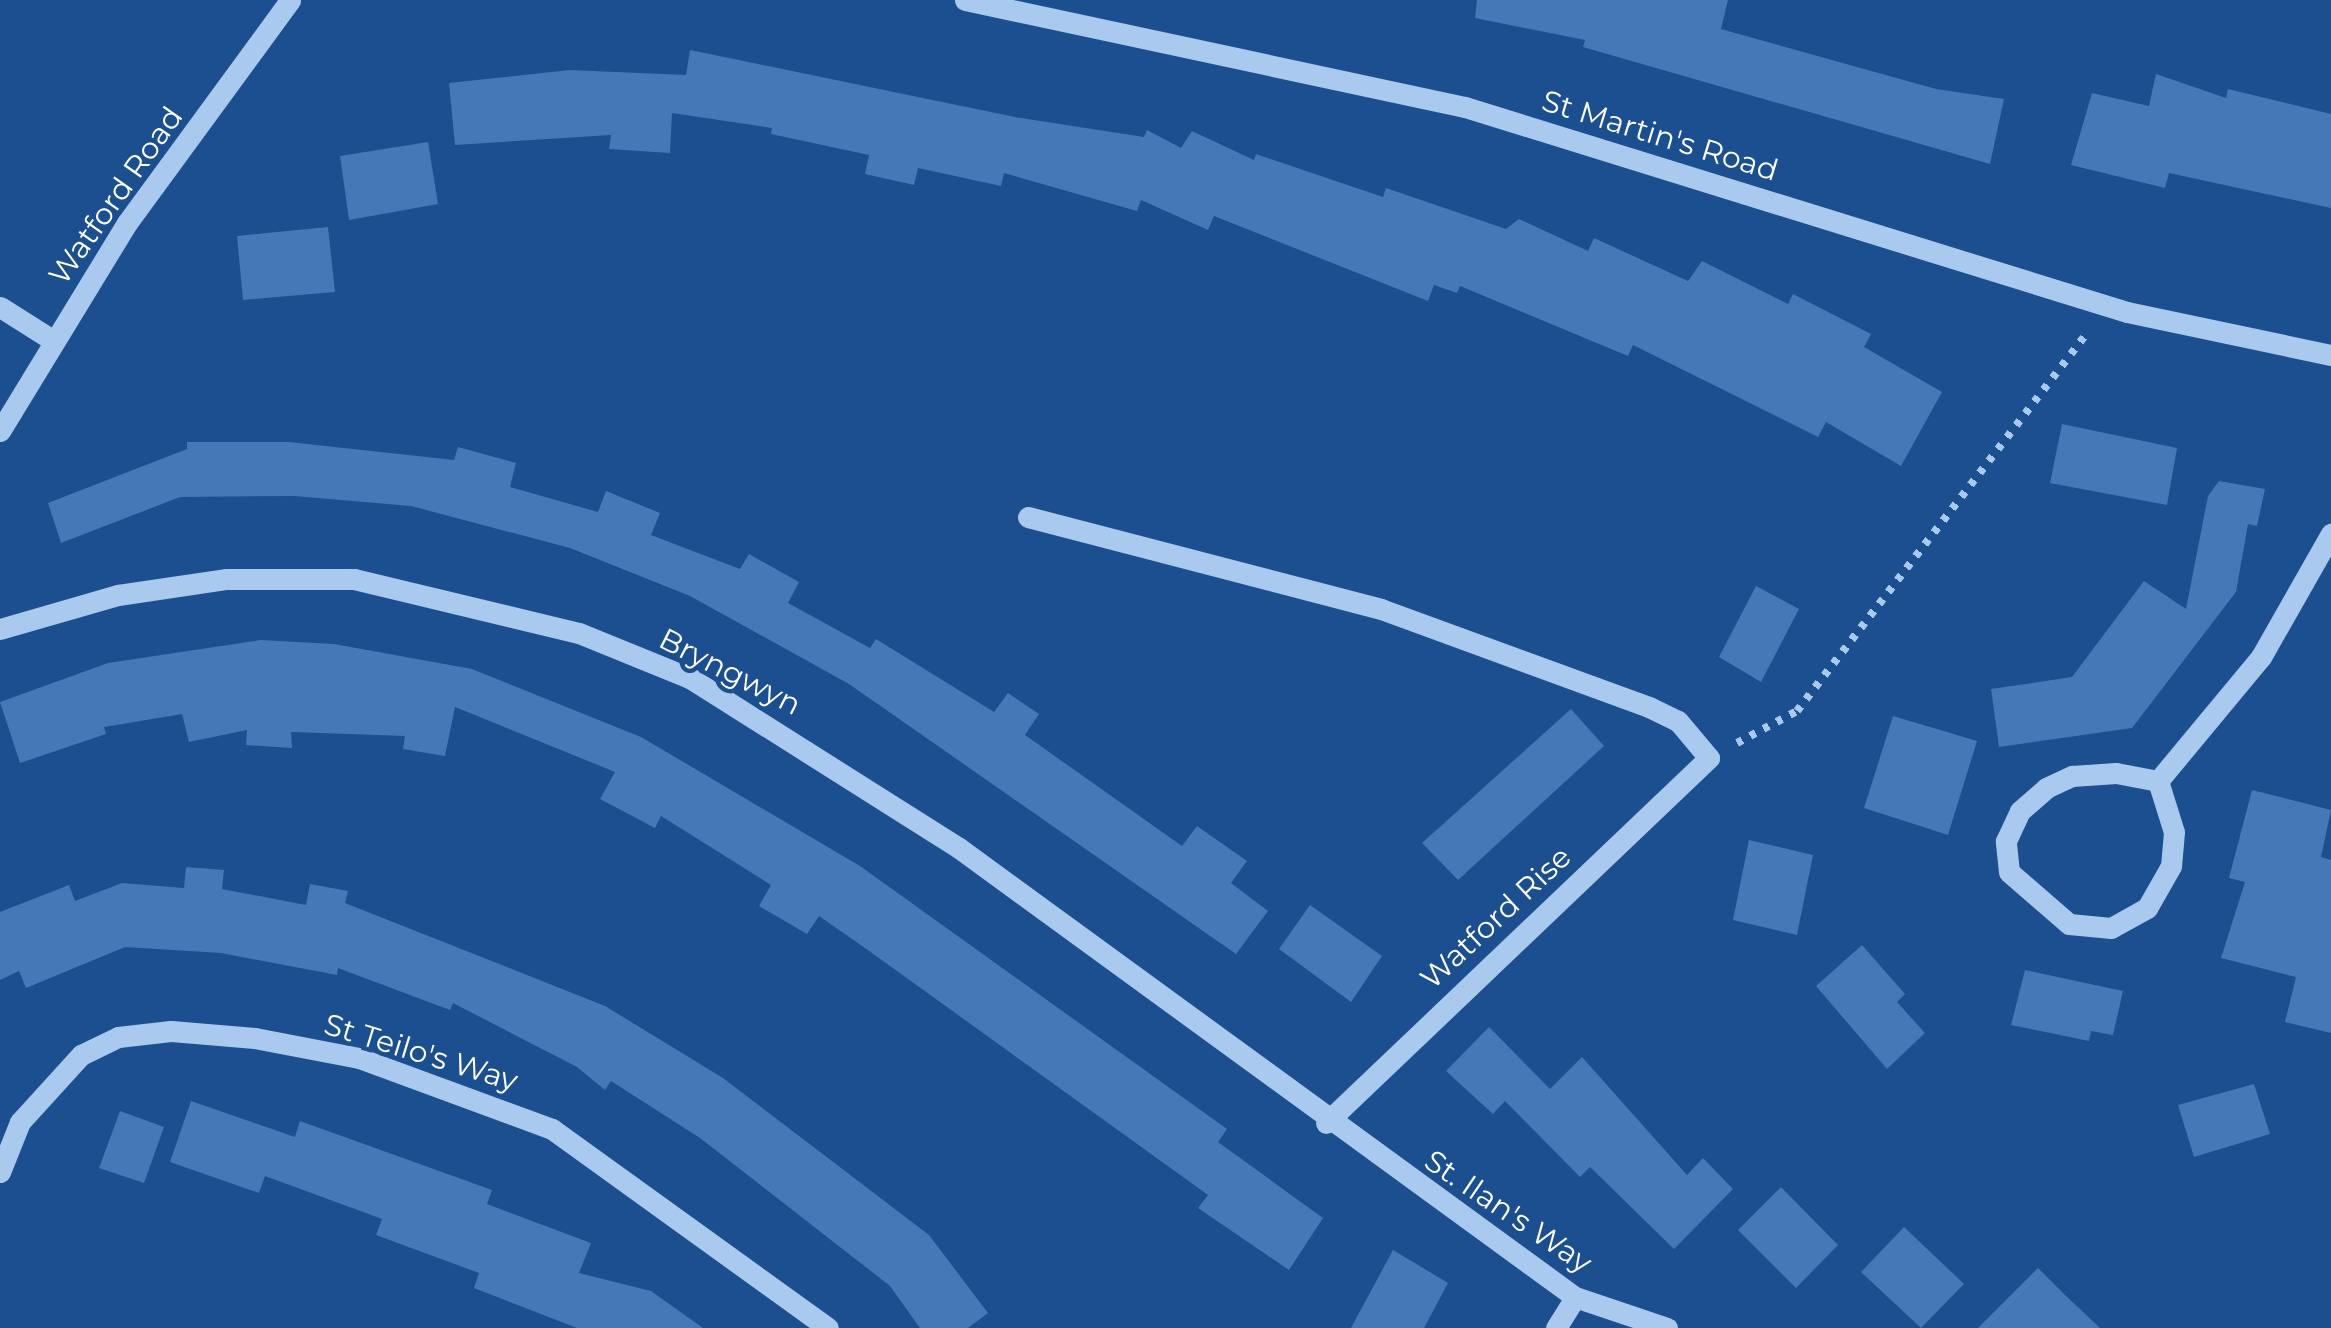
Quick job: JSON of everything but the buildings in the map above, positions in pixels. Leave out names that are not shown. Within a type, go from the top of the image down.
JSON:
[{"type":"street","name":"Watford Road","points":[[0,431],[128,223],[290,0]]},
{"type":"street","name":"St Martin's Road","points":[[965,0],[1465,107],[2107,306],[2331,355]]},
{"type":"street","points":[[0,307],[54,340]]},
{"type":"street","points":[[1028,517],[1381,609],[1649,706],[1678,721],[1709,758]]},
{"type":"street","points":[[2158,782],[2260,657],[2331,534]]},
{"type":"street","name":"Bryngwyn","points":[[0,629],[118,595],[205,582],[353,579],[579,633],[690,678],[808,746],[959,848],[1326,1123]]},
{"type":"street","name":"Watford Rise","points":[[1326,1123],[1709,758]]},
{"type":"street","points":[[2072,776],[2158,782],[2174,832],[2171,866],[2147,908],[2110,928],[2069,924],[2008,872],[2006,841],[2020,811],[2046,788],[2072,776]]},
{"type":"street","name":"St Teilo's Way","points":[[0,1172],[20,1122],[50,1081],[118,1037],[171,1031],[296,1046],[482,1098],[551,1130],[828,1328]]},
{"type":"street","name":"St. Ilan's Way","points":[[1326,1123],[1575,1297],[1667,1328]]},
{"type":"street","points":[[1556,1328],[1575,1297]]},
{"type":"path","points":[[1709,758],[1797,711],[2107,306]]}]
